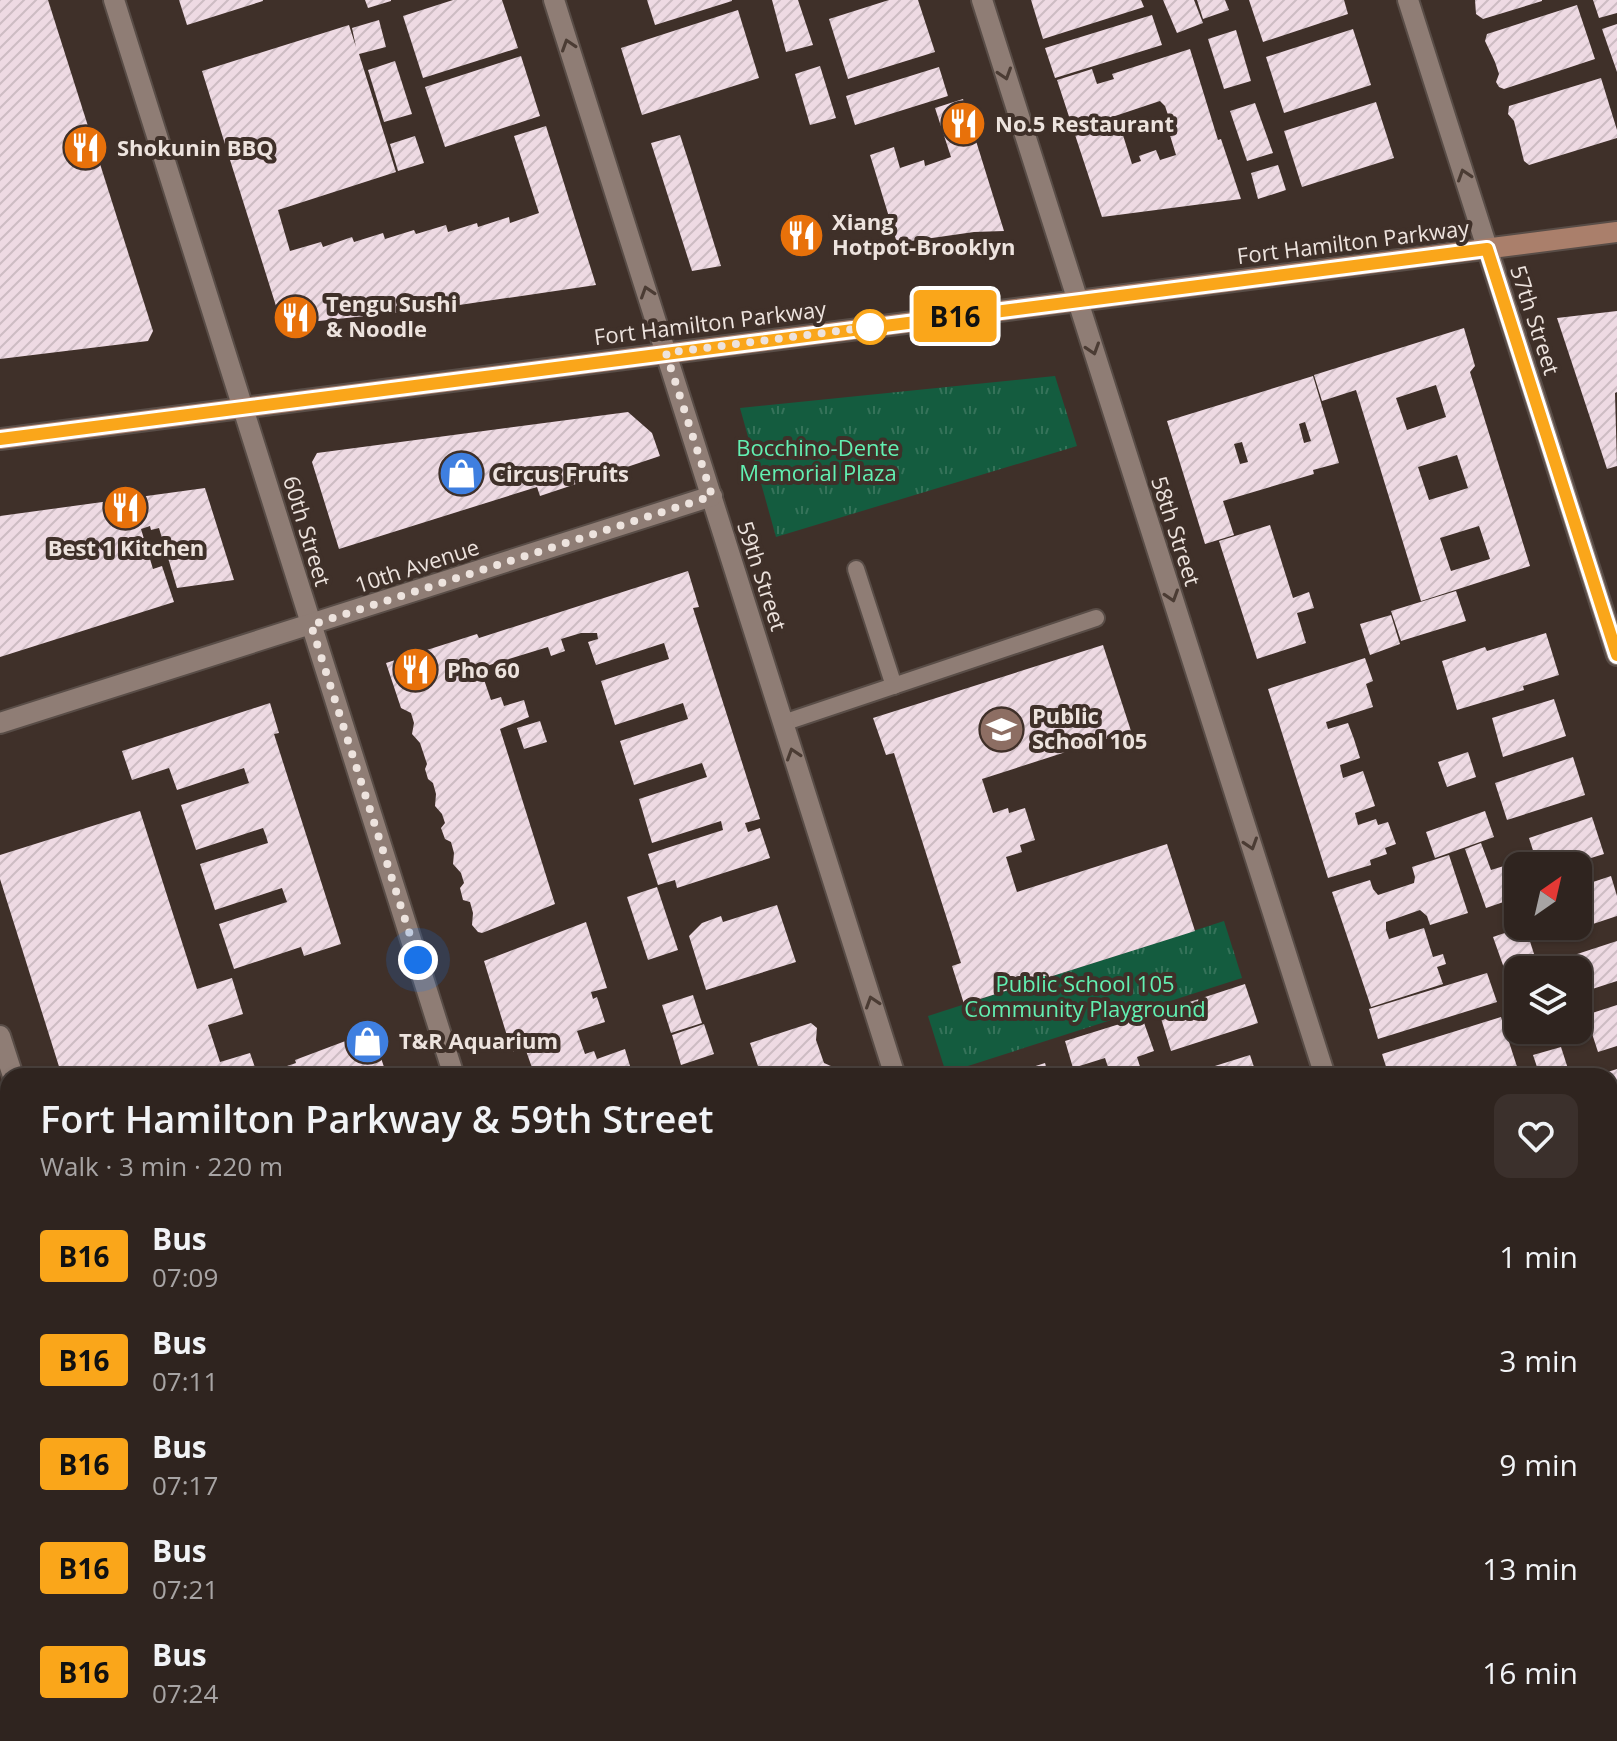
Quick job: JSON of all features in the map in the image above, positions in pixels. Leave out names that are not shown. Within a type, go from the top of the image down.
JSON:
[{"type":"main road","name":"Fort Hamilton Parkway","points":[[0,439],[1617,232]]},
{"type":"street","name":"60th Street","points":[[114,0],[451,1068]]},
{"type":"street","name":"59th Street","points":[[554,0],[892,1068]]},
{"type":"street","name":"58th Street","points":[[982,0],[1322,1068]]},
{"type":"street","name":"57th Street","points":[[1408,0],[1617,655]]},
{"type":"street","name":"10th Avenue","points":[[0,723],[712,496]]},
{"type":"street","points":[[0,1036],[10,1068]]},
{"type":"lane","points":[[856,569],[894,686]]},
{"type":"lane","points":[[783,723],[1096,618]]},
{"type":"green space","name":"Bocchino-Dente Memorial Plaza","points":[[1055,376],[1077,446],[776,537],[740,408]]},
{"type":"green space","name":"Public School 105 Community Playground","points":[[1224,921],[1242,978],[962,1068],[944,1068],[928,1016]]},
{"type":"building","points":[[0,0],[48,0],[153,331],[148,341],[0,359]]},
{"type":"building","points":[[179,0],[263,0],[263,1],[187,25]]},
{"type":"building","points":[[365,0],[391,0],[391,1],[368,8]]},
{"type":"building","points":[[453,0],[502,0],[518,48],[423,78],[403,16]]},
{"type":"building","points":[[647,0],[732,0],[732,1],[655,25]]},
{"type":"building","points":[[772,0],[798,0],[813,45],[786,52]]},
{"type":"building","points":[[889,0],[918,0],[935,52],[848,79],[829,19]]},
{"type":"building","points":[[1031,0],[1141,0],[1144,7],[1043,39]]},
{"type":"building","points":[[1163,0],[1194,0],[1203,23],[1177,33]]},
{"type":"building","points":[[1197,0],[1225,0],[1229,10],[1203,19]]},
{"type":"building","points":[[1249,0],[1344,0],[1348,14],[1263,42]]},
{"type":"building","points":[[1475,0],[1542,1],[1483,19],[1476,14]]},
{"type":"building","points":[[1593,0],[1617,0],[1617,13],[1599,18]]},
{"type":"building","points":[[1577,5],[1595,59],[1504,89],[1499,87],[1496,82],[1499,74],[1485,41],[1487,34]]},
{"type":"building","points":[[738,10],[759,78],[642,115],[621,48]]},
{"type":"building","points":[[1152,15],[1162,45],[1055,78],[1045,48]]},
{"type":"building","points":[[379,20],[386,47],[359,54],[396,172],[278,210],[290,251],[321,242],[323,247],[352,237],[354,242],[383,233],[385,239],[446,225],[448,232],[509,217],[510,223],[539,213],[514,136],[546,126],[596,285],[439,308],[282,325],[202,71],[349,25],[356,47],[352,28]]},
{"type":"building","points":[[1617,24],[1617,72],[1602,29]]},
{"type":"building","points":[[1353,29],[1371,85],[1284,113],[1266,57]]},
{"type":"building","points":[[1236,30],[1251,81],[1224,89],[1208,39]]},
{"type":"building","points":[[1190,49],[1218,140],[1221,139],[1241,199],[1102,217],[1057,80],[1092,69],[1097,84],[1114,79],[1112,74]],"holes":[[[1160,101],[1169,118],[1165,119],[1176,155],[1160,160],[1156,150],[1139,156],[1141,161],[1132,164],[1122,132],[1115,135],[1109,118]]]},
{"type":"building","points":[[521,56],[540,116],[445,147],[425,87]]},
{"type":"building","points":[[395,61],[412,114],[384,122],[368,70]]},
{"type":"building","points":[[820,66],[836,118],[810,125],[795,74]]},
{"type":"building","points":[[939,67],[948,96],[855,125],[846,96]]},
{"type":"building","points":[[1601,78],[1617,138],[1529,165],[1524,161],[1514,121],[1508,114],[1509,106]]},
{"type":"building","points":[[963,99],[1004,231],[897,243],[870,155],[894,147],[900,168],[924,160],[925,166],[951,157],[935,108]]},
{"type":"building","points":[[1376,102],[1394,158],[1302,187],[1284,131]]},
{"type":"building","points":[[1255,103],[1273,153],[1247,161],[1230,111]]},
{"type":"building","points":[[680,135],[721,266],[692,271],[651,143]]},
{"type":"building","points":[[415,136],[424,163],[398,171],[390,144]]},
{"type":"building","points":[[1278,165],[1286,190],[1258,199],[1251,173]]},
{"type":"building","points":[[1617,311],[1617,466],[1607,469],[1557,318]]},
{"type":"building","points":[[1464,328],[1475,366],[1470,372],[1530,566],[1421,601],[1356,390],[1322,401],[1314,375]],"holes":[[[1436,385],[1446,417],[1407,430],[1396,398]],[[1457,455],[1468,488],[1429,500],[1418,467]],[[1479,526],[1490,559],[1451,571],[1440,538]]]},
{"type":"building","points":[[1313,376],[1339,463],[1313,470],[1314,474],[1223,501],[1234,535],[1205,544],[1167,421]],"holes":[[[1305,422],[1311,441],[1304,443],[1299,424]],[[1242,442],[1248,462],[1240,464],[1234,444]]]},
{"type":"building","name":"Circus Fruits","points":[[628,412],[652,433],[660,456],[540,496],[537,487],[339,549],[312,462],[317,453]]},
{"type":"building","points":[[205,488],[234,580],[177,588],[159,528],[151,530],[150,526],[141,529],[153,569],[162,566],[174,602],[0,657],[0,516]]},
{"type":"building","points":[[1270,525],[1293,598],[1309,592],[1314,608],[1297,613],[1306,643],[1257,659],[1219,541]]},
{"type":"building","points":[[688,571],[699,607],[693,608],[760,819],[745,823],[748,832],[760,828],[770,858],[677,888],[675,880],[658,885],[648,854],[723,830],[721,821],[652,843],[639,799],[707,777],[702,763],[634,785],[620,741],[688,719],[683,703],[615,725],[601,681],[669,659],[664,643],[596,665],[588,642],[598,639],[597,633],[581,633],[561,639],[565,651],[551,656],[548,647],[480,668],[491,700],[501,697],[504,706],[524,700],[529,717],[500,729],[555,904],[478,932],[472,925],[470,902],[463,900],[460,888],[464,883],[461,873],[453,864],[451,842],[445,839],[441,828],[445,823],[435,806],[436,794],[433,783],[428,779],[420,743],[412,734],[414,723],[411,713],[401,708],[386,663],[477,634],[479,638]]},
{"type":"building","points":[[1456,591],[1466,621],[1401,641],[1391,611]]},
{"type":"building","points":[[1391,615],[1400,644],[1370,655],[1360,624]]},
{"type":"building","points":[[1546,633],[1559,675],[1523,686],[1524,690],[1457,710],[1442,661]]},
{"type":"building","points":[[1103,645],[1131,731],[982,779],[993,813],[1008,808],[1009,813],[1025,808],[1035,840],[1020,845],[1022,852],[1006,857],[1017,892],[1167,844],[1195,931],[964,1004],[952,966],[961,963],[894,753],[886,755],[873,718]]},
{"type":"building","points":[[1365,658],[1373,681],[1366,684],[1373,707],[1326,722],[1328,729],[1348,723],[1360,758],[1340,765],[1343,778],[1363,771],[1375,806],[1355,813],[1358,825],[1376,819],[1378,825],[1388,822],[1396,844],[1385,848],[1387,854],[1370,860],[1371,865],[1328,878],[1268,689]]},
{"type":"building","points":[[1554,699],[1566,736],[1503,757],[1492,718]]},
{"type":"building","points":[[270,703],[279,733],[274,734],[341,944],[304,956],[301,947],[234,969],[219,924],[287,902],[282,888],[215,910],[200,864],[268,843],[266,836],[263,828],[196,850],[181,805],[249,783],[244,768],[177,790],[169,768],[132,780],[122,751]]},
{"type":"building","points":[[540,721],[547,742],[524,749],[517,728]]},
{"type":"building","points":[[1468,752],[1476,777],[1447,787],[1438,762]]},
{"type":"building","points":[[1573,757],[1585,795],[1507,820],[1495,783]]},
{"type":"building","points":[[140,811],[197,989],[232,978],[243,1014],[208,1025],[220,1062],[250,1053],[255,1068],[59,1068],[0,879],[0,855]]},
{"type":"building","points":[[1485,811],[1494,837],[1435,858],[1426,832]]},
{"type":"building","points":[[1592,817],[1604,854],[1592,858],[1592,852],[1534,852],[1529,838]]},
{"type":"building","points":[[1481,843],[1491,870],[1504,866],[1504,902],[1486,908],[1465,849]]},
{"type":"building","points":[[1449,855],[1468,913],[1430,925],[1427,916],[1420,910],[1386,922],[1389,939],[1424,928],[1433,957],[1443,954],[1446,964],[1437,967],[1443,984],[1371,1007],[1332,892],[1370,880],[1378,895],[1414,883],[1412,867]]},
{"type":"building","points":[[1611,876],[1617,896],[1617,916],[1592,924],[1592,882]]},
{"type":"building","points":[[657,887],[678,950],[648,960],[627,897]]},
{"type":"building","points":[[777,905],[796,962],[706,990],[689,936],[702,923],[721,916],[723,922]]},
{"type":"building","points":[[586,922],[607,988],[591,992],[593,999],[597,997],[605,1022],[577,1031],[585,1054],[594,1051],[597,1059],[625,1049],[631,1068],[532,1068],[525,1048],[512,1052],[484,961]]},
{"type":"building","points":[[1504,933],[1504,940],[1530,940],[1535,956],[1504,956],[1504,968],[1493,937]]},
{"type":"building","points":[[1617,941],[1617,981],[1592,989],[1592,956],[1571,956]]},
{"type":"building","points":[[1487,973],[1497,1002],[1378,1039],[1369,1009]]},
{"type":"building","points":[[1245,984],[1258,1023],[1171,1051],[1159,1012]]},
{"type":"building","points":[[693,995],[702,1023],[671,1033],[662,1005]]},
{"type":"building","points":[[1617,1005],[1617,1046],[1598,1052],[1592,1034],[1592,1013]]},
{"type":"building","points":[[1142,1017],[1154,1051],[1137,1057],[1140,1068],[1108,1068],[1105,1058],[1073,1068],[1065,1041]]},
{"type":"building","points":[[1501,1017],[1504,1044],[1510,1044],[1517,1068],[1386,1068],[1382,1054]]},
{"type":"building","points":[[811,1023],[817,1028],[816,1040],[824,1063],[832,1068],[759,1068],[750,1043]]},
{"type":"building","points":[[704,1024],[714,1054],[681,1065],[672,1035]]},
{"type":"building","points":[[372,1031],[384,1068],[281,1068],[296,1063],[295,1060]]},
{"type":"building","points":[[1561,1047],[1568,1068],[1537,1068],[1533,1055]]},
{"type":"building","points":[[1250,1055],[1254,1068],[1208,1068]]},
{"type":"building","points":[[1045,1063],[1047,1068],[1029,1068]]},
{"type":"bus line","name":"B16","points":[[0,439],[1487,249],[1617,655]]},
{"type":"place","name":"No.5 Restaurant","points":[[964,124]]},
{"type":"place","name":"Shokunin BBQ","points":[[86,148]]},
{"type":"place","name":"Xiang Hotpot-Brooklyn","points":[[801,235]]},
{"type":"place","name":"Tengu Sushi & Noodle","points":[[295,317]]},
{"type":"place","name":"Circus Fruits","points":[[461,474]]},
{"type":"place","name":"Best 1 Kitchen","points":[[126,507]]},
{"type":"place","name":"Pho 60","points":[[416,670]]},
{"type":"place","name":"Public School 105","points":[[1001,729]]},
{"type":"place","name":"T&R Aquarium","points":[[368,1041]]},
{"type":"route","points":[[418,960],[311,625],[712,496],[666,353],[870,327]]}]
